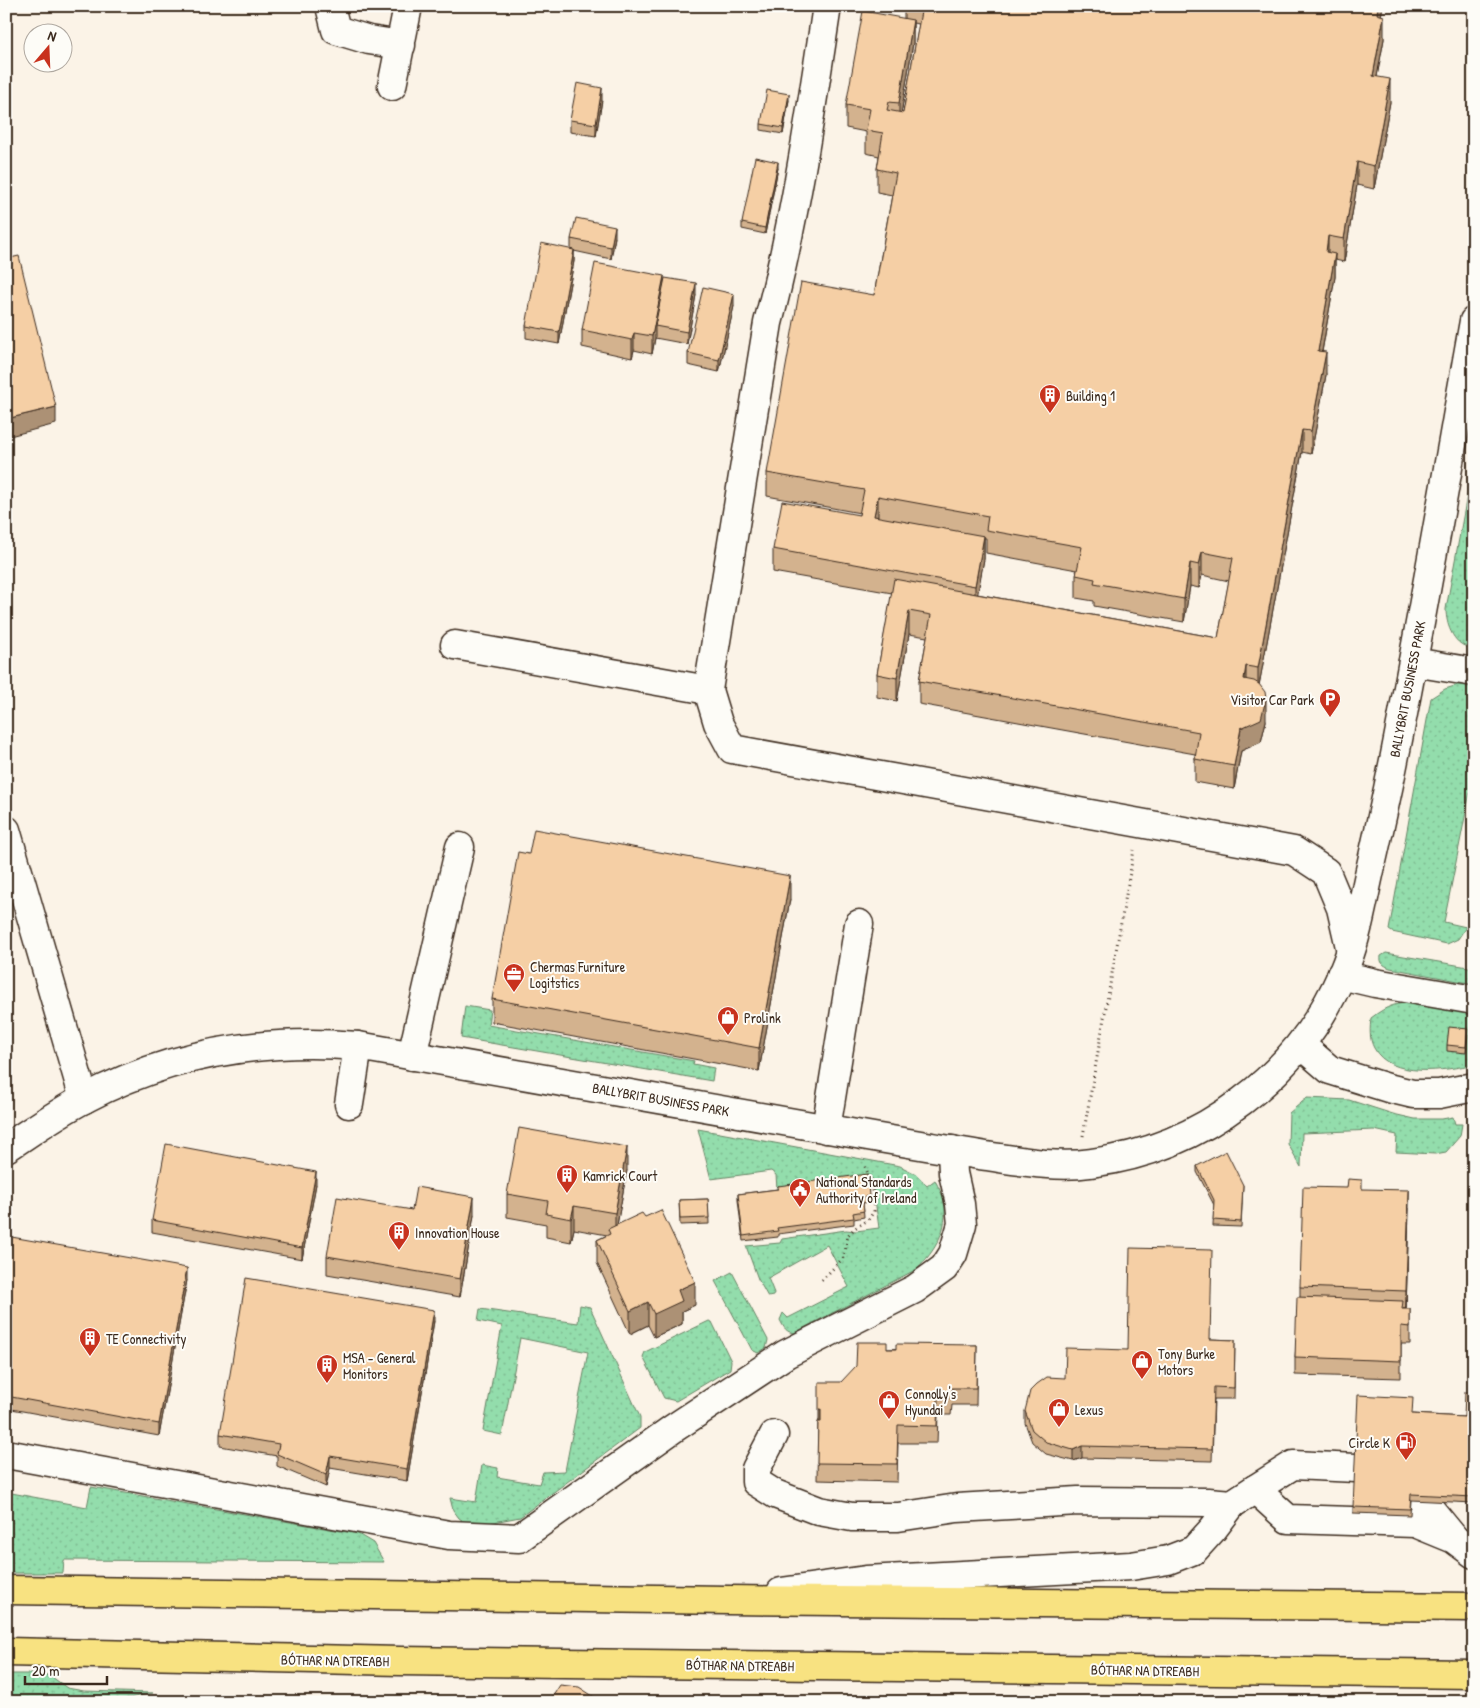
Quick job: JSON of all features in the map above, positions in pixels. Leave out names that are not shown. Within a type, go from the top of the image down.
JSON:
[{"type":"highway","points":[[6,1590],[728,1600],[1474,1607]]},
{"type":"highway","name":"BÓTHAR NA DTREABH","points":[[6,1652],[390,1661],[1474,1674]]},
{"type":"street","points":[[330,6],[336,30],[369,40],[401,45]]},
{"type":"street","points":[[392,86],[408,6]]},
{"type":"street","points":[[827,6],[790,224],[768,324],[708,690],[718,723],[732,749],[1294,850],[1326,872],[1341,908],[1346,963],[1375,983],[1474,1000]]},
{"type":"street","name":"BALLYBRIT BUSINESS PARK","points":[[6,1148],[50,1118],[84,1099],[164,1066],[221,1051],[278,1044],[358,1046],[866,1136],[1021,1161],[1090,1164],[1148,1152],[1184,1138],[1226,1113],[1253,1094],[1281,1067],[1301,1045],[1327,1004],[1346,963],[1385,806],[1413,662],[1474,321]]},
{"type":"street","points":[[455,645],[708,690]]},
{"type":"street","points":[[1413,662],[1474,672]]},
{"type":"street","points":[[6,830],[84,1099]]},
{"type":"street","points":[[412,1056],[460,846]]},
{"type":"street","points":[[826,1128],[859,924]]},
{"type":"street","points":[[1301,1045],[1330,1070],[1388,1088],[1413,1094],[1439,1094],[1474,1087]]},
{"type":"street","points":[[349,1104],[358,1046]]},
{"type":"street","points":[[6,1454],[449,1535],[519,1538],[674,1428],[793,1350],[915,1289],[944,1268],[953,1254],[962,1224],[960,1204],[953,1173],[952,1150]]},
{"type":"street","points":[[774,1436],[756,1468],[756,1482],[775,1494],[820,1511],[852,1517],[898,1517],[957,1508],[1078,1501],[1208,1502],[1232,1504]]},
{"type":"street","points":[[728,1600],[866,1580],[1122,1567],[1168,1560],[1194,1550],[1213,1530],[1232,1504],[1293,1465],[1398,1470],[1464,1546]]},
{"type":"street","points":[[1256,1489],[1288,1519],[1415,1523],[1464,1546]]},
{"type":"path","points":[[1078,1164],[1139,822]]},
{"type":"path","points":[[822,1280],[844,1257],[848,1234],[868,1220],[874,1211],[871,1181],[864,1166],[866,1136]]},
{"type":"green space","points":[[1474,458],[1474,648],[1467,647],[1456,640],[1448,622],[1446,609]]},
{"type":"green space","points":[[1458,685],[1474,687],[1474,772],[1444,922],[1466,927],[1458,939],[1447,944],[1389,930],[1431,698],[1445,689]]},
{"type":"green space","points":[[1386,953],[1474,968],[1474,984],[1390,968],[1384,965],[1381,960],[1381,956]]},
{"type":"green space","points":[[1417,1002],[1474,1013],[1474,1064],[1449,1069],[1420,1070],[1405,1069],[1392,1065],[1382,1058],[1371,1041],[1371,1018],[1392,1006]]},
{"type":"green space","points":[[465,1006],[490,1010],[488,1025],[694,1061],[693,1064],[714,1068],[712,1081],[461,1038]]},
{"type":"green space","points":[[1307,1098],[1349,1100],[1415,1119],[1453,1117],[1455,1124],[1462,1124],[1460,1136],[1446,1152],[1435,1154],[1396,1152],[1397,1135],[1374,1130],[1302,1133],[1301,1167],[1288,1144],[1289,1113]]},
{"type":"green space","points":[[698,1129],[900,1166],[916,1174],[927,1186],[935,1180],[943,1196],[945,1212],[939,1239],[930,1255],[917,1269],[794,1333],[789,1332],[780,1320],[783,1313],[788,1318],[849,1287],[827,1245],[768,1278],[774,1293],[773,1296],[768,1297],[758,1279],[746,1246],[780,1243],[782,1239],[846,1230],[856,1231],[879,1228],[872,1178],[777,1189],[776,1175],[771,1171],[711,1179]]},
{"type":"green space","points":[[732,1272],[768,1340],[766,1348],[758,1353],[752,1350],[715,1281]]},
{"type":"green space","points":[[580,1305],[590,1307],[640,1417],[640,1428],[520,1517],[488,1523],[466,1523],[453,1510],[450,1498],[476,1502],[482,1465],[498,1468],[497,1477],[539,1484],[543,1472],[565,1471],[588,1352],[520,1338],[502,1435],[483,1431],[502,1326],[478,1321],[480,1309],[578,1323]]},
{"type":"green space","points":[[709,1321],[712,1322],[731,1361],[730,1369],[676,1401],[664,1398],[643,1357],[645,1352]]},
{"type":"green space","points":[[91,1487],[358,1534],[373,1543],[384,1562],[64,1560],[63,1573],[6,1573],[6,1492],[87,1507]]},
{"type":"green space","points":[[6,1674],[44,1674],[52,1677],[67,1688],[84,1691],[153,1693],[110,1702],[6,1702]]},
{"type":"building","name":"Building 1","points":[[922,6],[1378,6],[1377,14],[1384,16],[1373,76],[1390,79],[1374,166],[1357,162],[1344,239],[1328,236],[1326,252],[1335,254],[1318,351],[1326,352],[1311,431],[1302,430],[1258,668],[1246,666],[1244,679],[1259,684],[1265,692],[1266,699],[1261,719],[1241,728],[1234,766],[1195,759],[1199,732],[919,681],[931,615],[909,611],[897,678],[877,674],[894,579],[1218,638],[1233,558],[1202,552],[1199,565],[1190,563],[1184,599],[1094,583],[1095,579],[1076,575],[1082,547],[986,530],[988,516],[878,496],[874,516],[984,536],[975,586],[773,549],[782,501],[859,515],[864,490],[767,473],[801,282],[874,295],[896,173],[877,169],[883,133],[866,130],[870,109],[846,105],[863,11],[913,20],[899,103],[889,102],[887,110],[903,113]]},
{"type":"building","points":[[577,83],[602,88],[596,124],[570,120]]},
{"type":"building","points":[[767,90],[789,94],[783,128],[761,124]]},
{"type":"building","points":[[755,157],[778,162],[765,228],[742,223]]},
{"type":"building","points":[[576,218],[615,226],[611,247],[571,239]]},
{"type":"building","points":[[541,243],[574,250],[559,332],[526,326]]},
{"type":"building","points":[[19,256],[56,407],[6,419],[6,259]]},
{"type":"building","points":[[595,263],[664,276],[652,336],[634,333],[632,340],[582,330]]},
{"type":"building","points":[[665,278],[696,283],[687,332],[655,326]]},
{"type":"building","points":[[703,287],[734,294],[719,360],[688,353]]},
{"type":"building","points":[[534,829],[790,876],[759,1048],[492,999],[518,852],[529,854]]},
{"type":"building","points":[[1449,1027],[1468,1029],[1466,1047],[1447,1045]]},
{"type":"building","name":"Kamrick Court","points":[[519,1128],[627,1147],[615,1213],[574,1206],[571,1219],[546,1214],[548,1201],[507,1194]]},
{"type":"building","points":[[166,1144],[316,1172],[302,1248],[152,1220]]},
{"type":"building","points":[[1226,1151],[1243,1185],[1241,1222],[1213,1220],[1214,1200],[1197,1166]]},
{"type":"building","points":[[867,1174],[869,1196],[862,1197],[864,1211],[853,1213],[854,1218],[777,1228],[778,1231],[743,1236],[738,1194],[778,1189],[778,1186]]},
{"type":"building","points":[[1348,1179],[1362,1180],[1362,1189],[1409,1190],[1406,1291],[1300,1287],[1303,1187],[1347,1188]]},
{"type":"building","name":"Innovation House","points":[[416,1187],[474,1197],[460,1279],[327,1256],[337,1197],[412,1210]]},
{"type":"building","points":[[708,1199],[709,1218],[680,1219],[679,1200]]},
{"type":"building","points":[[661,1210],[695,1282],[678,1290],[682,1301],[654,1314],[648,1302],[630,1311],[597,1240],[610,1234],[608,1229],[642,1213],[645,1217]]},
{"type":"building","name":"TE Connectivity","points":[[6,1236],[187,1268],[159,1424],[6,1396]]},
{"type":"building","points":[[1130,1248],[1212,1250],[1210,1339],[1235,1340],[1234,1388],[1214,1387],[1212,1449],[1082,1446],[1073,1450],[1046,1442],[1032,1430],[1025,1411],[1030,1391],[1047,1377],[1065,1378],[1066,1348],[1128,1350]]},
{"type":"building","name":"MSA - General Monitors","points":[[246,1278],[434,1310],[407,1469],[330,1456],[326,1475],[277,1454],[279,1444],[220,1434]]},
{"type":"building","points":[[1297,1297],[1403,1301],[1402,1309],[1410,1309],[1410,1327],[1401,1326],[1401,1361],[1295,1357]]},
{"type":"building","points":[[857,1342],[887,1342],[887,1349],[896,1349],[896,1344],[977,1345],[976,1388],[952,1388],[951,1398],[938,1398],[937,1426],[898,1425],[897,1464],[817,1463],[818,1422],[821,1422],[819,1382],[841,1382],[856,1366]]},
{"type":"building","name":"Circle K","points":[[1465,1392],[1474,1392],[1474,1497],[1411,1494],[1410,1509],[1353,1507],[1358,1395],[1413,1398],[1412,1414],[1464,1417]]},
{"type":"building","points":[[560,1685],[579,1687],[602,1702],[556,1702],[551,1699]]},
{"type":"building","points":[[989,1699],[1000,1702],[988,1702]]},
{"type":"place","name":"Building 1","points":[[1050,414]]},
{"type":"place","name":"Visitor Car Park","points":[[1330,718]]},
{"type":"place","name":"Chermas Furniture Logitstics","points":[[514,993]]},
{"type":"place","name":"Prolink","points":[[728,1036]]},
{"type":"place","name":"Kamrick Court","points":[[567,1194]]},
{"type":"place","name":"National Standards Authority of Ireland","points":[[800,1208]]},
{"type":"place","name":"Innovation House","points":[[399,1251]]},
{"type":"place","name":"TE Connectivity","points":[[90,1357]]},
{"type":"place","name":"Tony Burke Motors","points":[[1142,1380]]},
{"type":"place","name":"MSA - General Monitors","points":[[327,1384]]},
{"type":"place","name":"Connolly's Hyundai","points":[[889,1420]]},
{"type":"place","name":"Lexus","points":[[1059,1428]]},
{"type":"place","name":"Circle K","points":[[1406,1461]]}]
